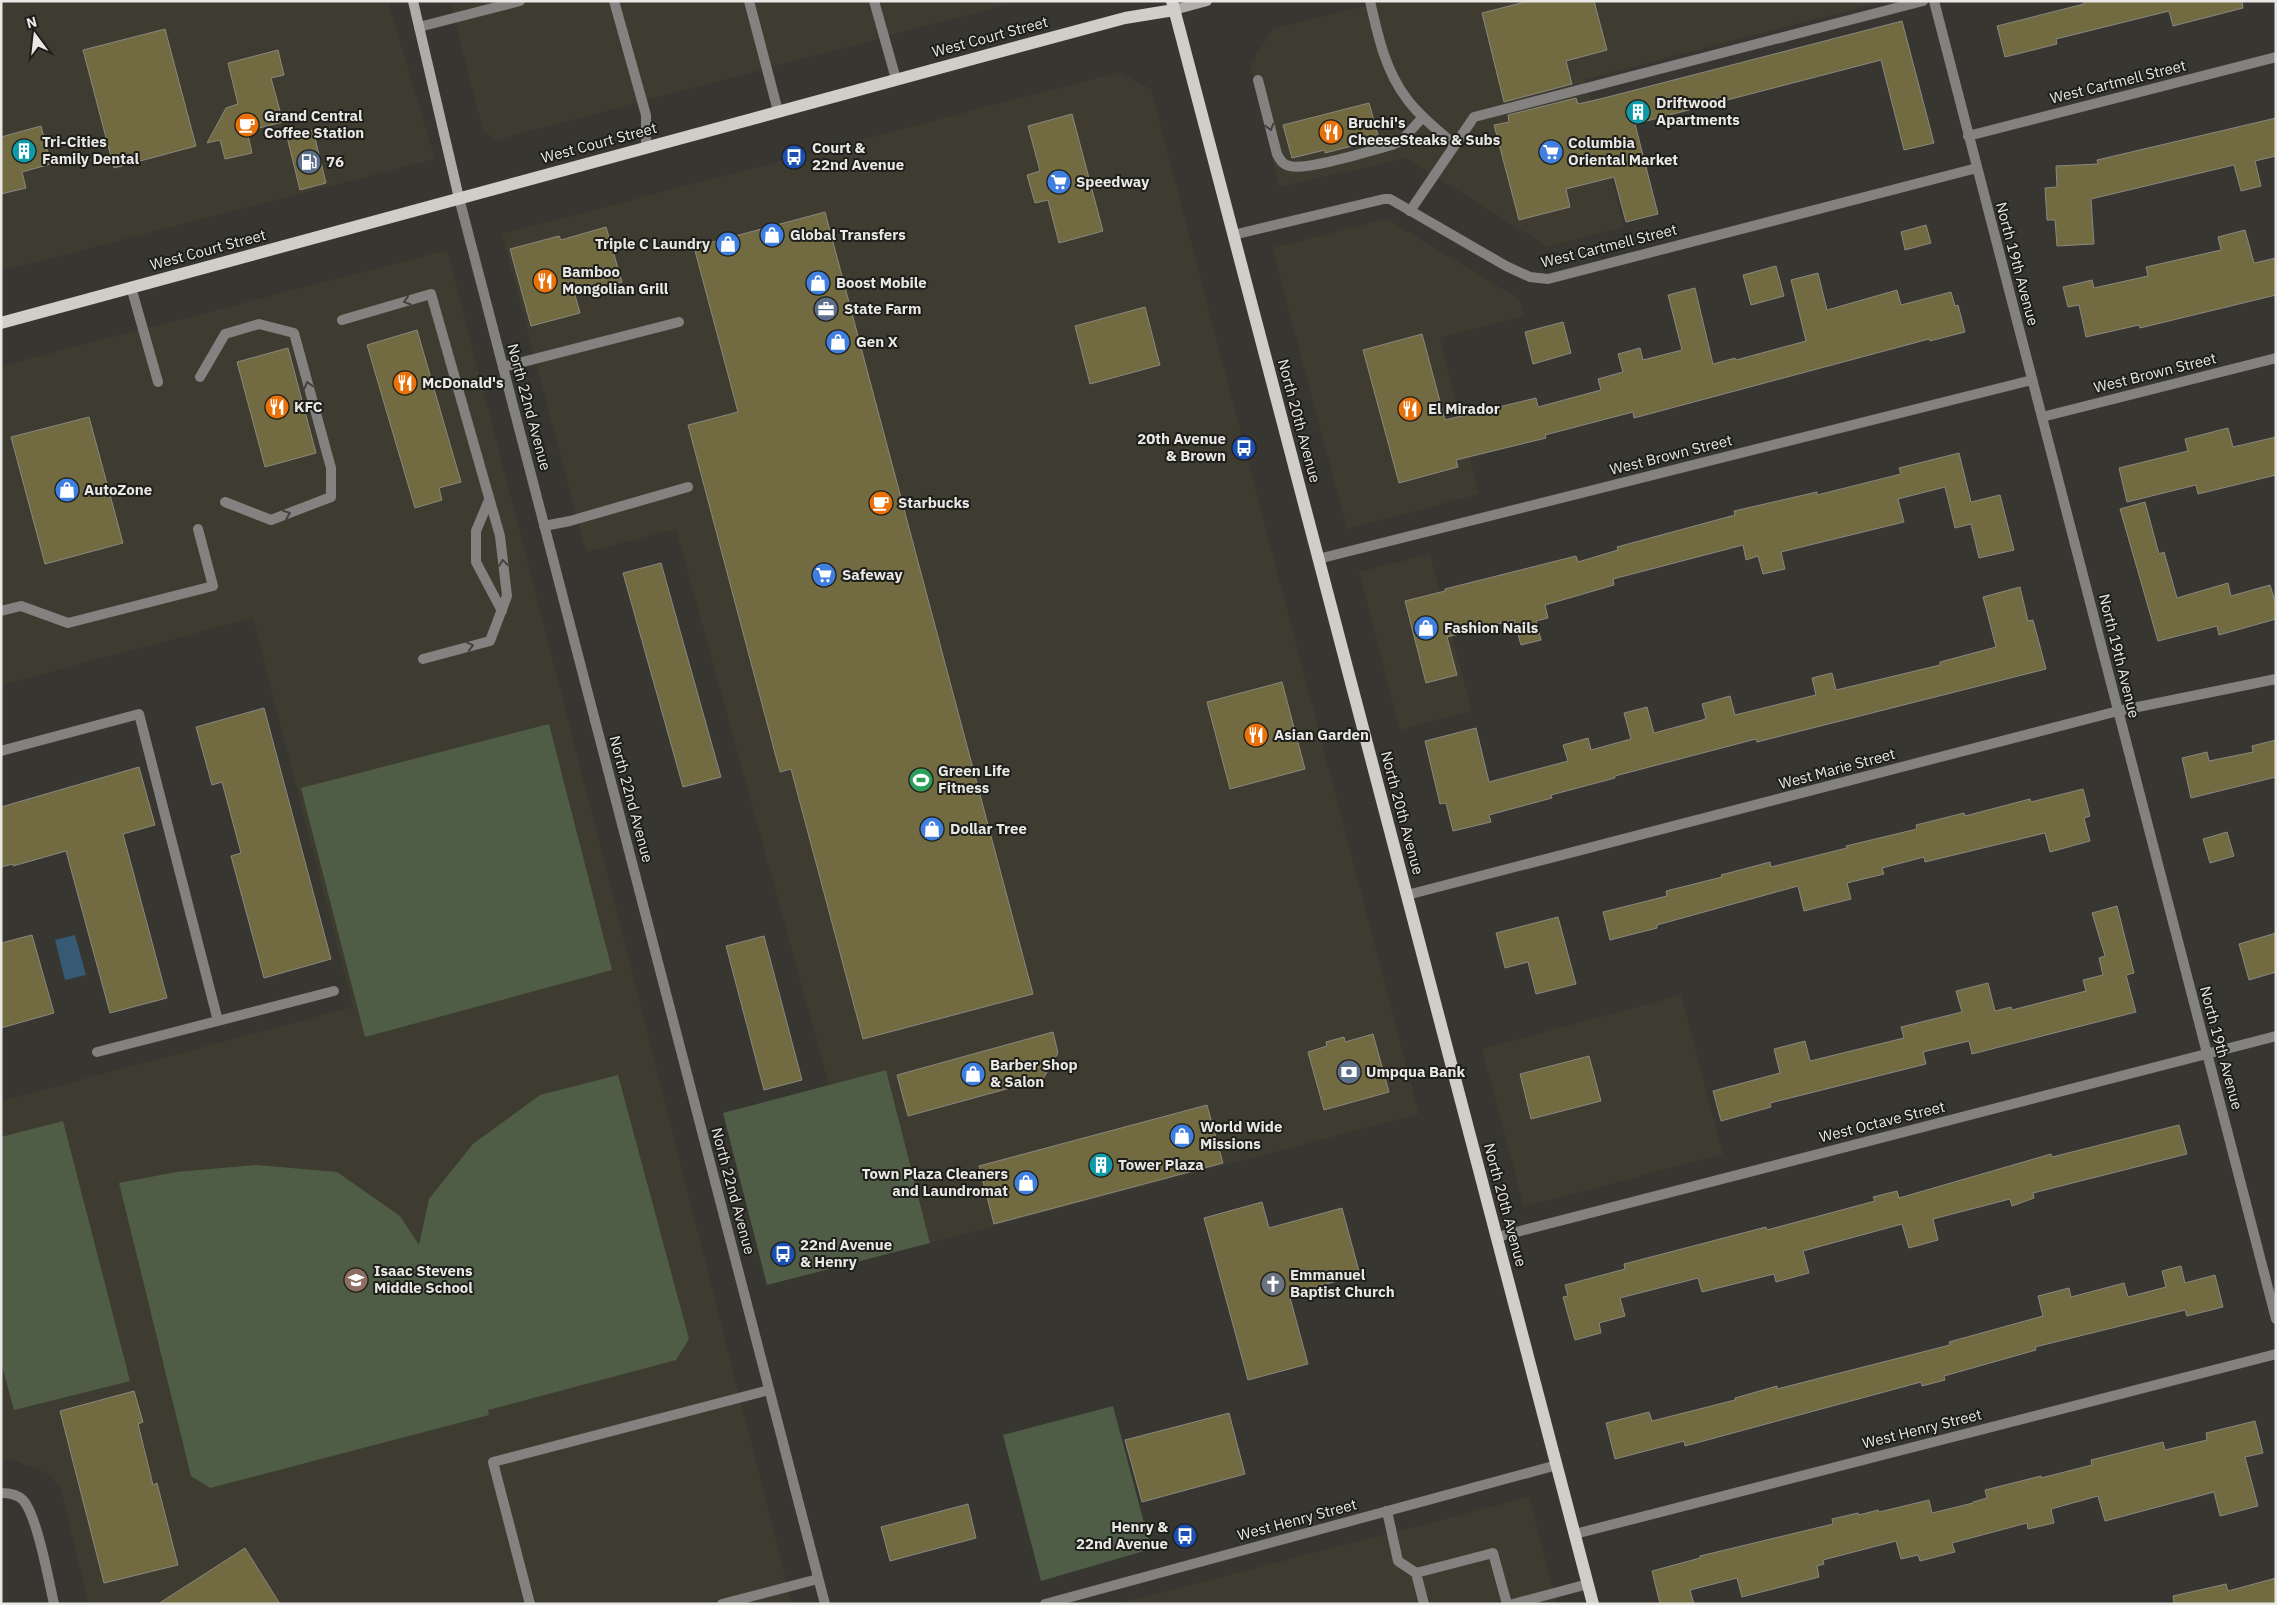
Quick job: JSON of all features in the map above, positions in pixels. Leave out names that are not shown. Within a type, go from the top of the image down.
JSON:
[{"type":"main road","name":"West Court Street","points":[[1,323],[1173,5]]},
{"type":"main road","name":"North 20th Avenue","points":[[1173,5],[1593,1604]]},
{"type":"street","name":"North 22nd Avenue","points":[[413,1],[459,198],[824,1604]]},
{"type":"street","points":[[419,27],[520,1]]},
{"type":"street","points":[[614,1],[646,115],[646,147]]},
{"type":"street","points":[[749,1],[778,111]]},
{"type":"street","points":[[874,1],[896,79]]},
{"type":"street","name":"West Court Street","points":[[1173,5],[1207,1]]},
{"type":"street","points":[[1370,1],[1378,38],[1393,77],[1408,100],[1455,145]]},
{"type":"street","points":[[1410,211],[1474,117],[1923,1]]},
{"type":"street","name":"North 19th Avenue","points":[[1934,1],[2276,1319]]},
{"type":"street","name":"West Cartmell Street","points":[[1968,136],[2276,57]]},
{"type":"street","points":[[1258,80],[1277,154],[1281,161],[1288,166],[1306,167],[1392,145],[1402,140],[1424,117]]},
{"type":"street","name":"West Cartmell Street","points":[[1233,235],[1390,199],[1506,266],[1538,280],[1977,168]]},
{"type":"street","points":[[131,287],[158,382]]},
{"type":"street","points":[[342,320],[431,294],[500,536],[507,596],[490,641],[423,658]]},
{"type":"street","points":[[503,367],[679,322]]},
{"type":"street","points":[[200,377],[226,334],[259,324],[294,332],[331,468],[331,497],[271,520],[225,502]]},
{"type":"street","name":"West Brown Street","points":[[2042,417],[2276,358]]},
{"type":"street","name":"West Brown Street","points":[[1318,559],[2032,380]]},
{"type":"street","points":[[544,526],[570,521],[688,487]]},
{"type":"street","points":[[490,500],[476,531],[476,562],[502,611]]},
{"type":"street","points":[[1,611],[22,606],[68,623],[213,586],[198,529]]},
{"type":"street","name":"West Marie Street","points":[[1407,896],[2118,711],[2276,679]]},
{"type":"street","points":[[1,751],[139,714],[218,1021]]},
{"type":"street","points":[[97,1052],[334,991]]},
{"type":"street","name":"West Octave Street","points":[[1497,1237],[2276,1036]]},
{"type":"street","name":"West Henry Street","points":[[1575,1534],[2276,1354]]},
{"type":"street","points":[[530,1604],[493,1462],[769,1390]]},
{"type":"street","name":"West Henry Street","points":[[1044,1604],[1557,1465]]},
{"type":"street","points":[[7,1493],[23,1500],[30,1515],[54,1604]]},
{"type":"street","points":[[1387,1511],[1398,1560],[1416,1573],[1424,1604]]},
{"type":"street","points":[[1416,1573],[1493,1553],[1507,1604]]},
{"type":"street","points":[[722,1604],[818,1579]]},
{"type":"street","points":[[1513,1604],[1588,1584]]},
{"type":"shaded area","points":[[1,1],[388,1],[435,159],[1,271]]},
{"type":"shaded area","points":[[450,1],[1020,1],[497,140],[483,131]]},
{"type":"shaded area","points":[[1385,1],[1886,1],[1585,79],[1624,227],[1548,247],[1406,158],[1279,187],[1250,65],[1273,29]]},
{"type":"shaded area","points":[[1119,72],[1151,89],[1419,1114],[930,1243],[886,1070],[829,1085],[676,529],[586,552],[502,234]]},
{"type":"shaded area","points":[[1387,219],[1519,299],[1524,316],[1440,338],[1479,494],[1347,529],[1272,248]]},
{"type":"shaded area","name":"Isaac Stevens Middle School","points":[[447,250],[792,1604],[89,1604],[60,1487],[49,1474],[10,1459],[1,1461],[1,1101],[353,1007],[253,618],[1,685],[1,366]]},
{"type":"shaded area","points":[[1430,554],[1472,711],[1400,730],[1359,572]]},
{"type":"shaded area","points":[[1681,995],[1723,1154],[1524,1207],[1482,1049]]},
{"type":"shaded area","points":[[1529,1497],[1557,1604],[1117,1604]]},
{"type":"green space","points":[[549,724],[612,970],[365,1037],[301,788]]},
{"type":"green space","points":[[886,1070],[930,1243],[767,1285],[723,1113]]},
{"type":"green space","points":[[618,1075],[689,1339],[676,1360],[488,1410],[489,1415],[210,1488],[191,1476],[119,1183],[176,1172],[256,1165],[337,1172],[400,1216],[419,1245],[429,1199],[473,1144],[540,1095]]},
{"type":"green space","points":[[63,1121],[130,1381],[14,1410],[1,1362],[1,1137]]},
{"type":"green space","points":[[1113,1406],[1151,1549],[1041,1581],[1003,1435]]},
{"type":"water","points":[[75,935],[86,975],[65,980],[55,940]]},
{"type":"building","points":[[1529,1],[1594,1],[1607,50],[1566,61],[1572,84],[1504,102],[1482,13]]},
{"type":"building","points":[[2084,1],[2242,1],[2243,8],[2173,26],[2169,11],[2056,39],[2057,44],[2005,57],[1997,26],[2084,4]]},
{"type":"building","name":"Driftwood Apartments","points":[[1902,21],[1934,143],[1904,150],[1881,60],[1635,124],[1658,214],[1626,222],[1614,177],[1566,189],[1570,207],[1519,220],[1494,125],[1509,122],[1508,115],[1576,98],[1578,104],[1604,98]]},
{"type":"building","points":[[165,29],[196,146],[114,168],[83,50]]},
{"type":"building","points":[[278,50],[284,75],[271,78],[283,122],[247,131],[252,153],[225,159],[220,140],[207,143],[226,108],[238,104],[228,63]]},
{"type":"building","name":"Bruchi's CheeseSteaks & Subs","points":[[1369,103],[1379,139],[1325,153],[1325,150],[1292,158],[1283,125]]},
{"type":"building","name":"Speedway","points":[[1072,114],[1103,231],[1059,243],[1048,200],[1035,203],[1027,175],[1040,171],[1028,126]]},
{"type":"building","points":[[2276,118],[2276,156],[2255,161],[2261,186],[2241,191],[2234,165],[2091,199],[2094,244],[2057,246],[2055,220],[2047,220],[2045,188],[2057,187],[2056,166],[2098,164],[2097,160]]},
{"type":"building","name":"Tri-Cities Family Dental","points":[[41,126],[51,164],[22,172],[26,188],[1,194],[1,137]]},
{"type":"building","points":[[313,130],[326,183],[300,190],[287,137]]},
{"type":"building","points":[[825,212],[1033,994],[863,1039],[791,769],[780,772],[688,425],[738,412],[694,247]]},
{"type":"building","points":[[1926,225],[1931,243],[1905,250],[1901,232]]},
{"type":"building","points":[[606,227],[622,282],[575,295],[580,313],[531,326],[510,249],[559,236],[561,240]]},
{"type":"building","points":[[2245,230],[2254,263],[2276,258],[2276,295],[2140,328],[2139,325],[2086,337],[2079,305],[2068,307],[2063,287],[2092,280],[2094,288],[2148,276],[2146,267],[2221,250],[2218,237]]},
{"type":"building","points":[[1776,266],[1784,296],[1751,305],[1743,275]]},
{"type":"building","points":[[1818,273],[1827,310],[1897,290],[1901,305],[1951,292],[1955,306],[1958,305],[1965,332],[1930,341],[1929,339],[1634,418],[1633,412],[1545,435],[1546,438],[1456,460],[1458,467],[1399,483],[1363,350],[1422,334],[1445,420],[1536,398],[1538,407],[1601,390],[1598,379],[1623,372],[1618,354],[1640,348],[1643,360],[1682,350],[1668,295],[1695,288],[1713,364],[1735,358],[1736,360],[1806,341],[1791,280]]},
{"type":"building","points":[[1145,307],[1160,365],[1090,384],[1075,326]]},
{"type":"building","points":[[1563,322],[1571,353],[1533,364],[1525,332]]},
{"type":"building","name":"McDonald's","points":[[417,330],[461,482],[439,488],[442,500],[415,508],[367,345]]},
{"type":"building","name":"KFC","points":[[288,348],[316,453],[265,467],[237,362]]},
{"type":"building","name":"AutoZone","points":[[89,417],[123,543],[45,564],[11,437]]},
{"type":"building","points":[[2228,428],[2233,447],[2276,437],[2276,475],[2198,494],[2196,485],[2127,502],[2119,468],[2188,451],[2185,439]]},
{"type":"building","points":[[1959,453],[1971,502],[2000,495],[2014,550],[1979,558],[1971,524],[1955,528],[1945,487],[1898,499],[1904,522],[1781,552],[1785,569],[1763,574],[1758,556],[1746,560],[1743,545],[1613,579],[1614,585],[1545,605],[1548,618],[1536,621],[1541,640],[1521,645],[1514,620],[1447,637],[1457,675],[1426,683],[1405,601],[1576,556],[1578,562],[1618,550],[1617,547],[1735,515],[1734,511],[1817,492],[1817,495],[1901,474],[1899,468]]},
{"type":"building","points":[[2145,502],[2159,554],[2164,552],[2177,598],[2228,583],[2231,596],[2270,585],[2276,605],[2276,619],[2219,635],[2217,626],[2158,641],[2120,509]]},
{"type":"building","points":[[661,563],[721,777],[683,787],[623,573]]},
{"type":"building","points":[[2020,587],[2028,621],[2033,620],[2046,669],[1757,742],[1756,739],[1615,776],[1615,778],[1551,795],[1552,798],[1489,815],[1491,822],[1453,831],[1446,803],[1440,804],[1425,741],[1476,728],[1489,782],[1568,761],[1563,745],[1588,738],[1591,750],[1631,739],[1624,713],[1647,707],[1654,733],[1706,719],[1702,704],[1730,696],[1735,715],[1816,695],[1812,678],[1832,673],[1836,690],[1940,665],[1940,662],[1996,647],[1983,597]]},
{"type":"building","name":"Asian Garden","points":[[1282,682],[1305,769],[1230,789],[1207,702]]},
{"type":"building","points":[[264,708],[331,959],[264,978],[231,856],[241,853],[222,782],[212,785],[196,727]]},
{"type":"building","points":[[2276,740],[2276,777],[2191,798],[2182,758],[2207,752],[2209,761],[2253,752],[2252,746]]},
{"type":"building","points":[[139,767],[155,825],[123,834],[167,998],[110,1013],[66,851],[13,866],[13,864],[1,867],[1,807]]},
{"type":"building","points":[[2083,789],[2090,816],[2084,818],[2090,841],[2050,852],[2045,833],[1925,862],[1924,857],[1882,868],[1884,874],[1847,883],[1851,899],[1804,911],[1798,886],[1610,940],[1603,912],[1667,896],[1666,891],[1722,877],[1721,875],[1770,862],[1771,867],[1847,848],[1846,846],[1917,829],[1916,825],[1964,813],[1965,816],[2030,799],[2031,802]]},
{"type":"building","points":[[2227,832],[2234,856],[2210,863],[2203,839]]},
{"type":"building","points":[[2117,906],[2134,973],[2126,975],[2136,1012],[1972,1054],[1969,1041],[1923,1052],[1926,1064],[1770,1103],[1771,1107],[1721,1121],[1713,1091],[1780,1073],[1774,1049],[1805,1041],[1810,1061],[1904,1038],[1901,1027],[1962,1012],[1956,991],[1988,983],[1995,1011],[2011,1007],[2012,1010],[2086,991],[2083,980],[2103,975],[2099,958],[2105,956],[2092,913]]},
{"type":"building","points":[[1558,917],[1576,984],[1536,994],[1528,962],[1505,968],[1496,933]]},
{"type":"building","points":[[2276,933],[2276,972],[2249,980],[2239,944]]},
{"type":"building","points":[[32,935],[54,1013],[1,1028],[1,943]]},
{"type":"building","points":[[764,936],[802,1080],[764,1090],[726,946]]},
{"type":"building","points":[[1053,1032],[1058,1053],[1043,1079],[908,1116],[897,1075]]},
{"type":"building","name":"Umpqua Bank","points":[[1373,1034],[1389,1092],[1324,1110],[1308,1052],[1327,1046],[1326,1042],[1344,1037],[1345,1042]]},
{"type":"building","points":[[1589,1056],[1601,1101],[1531,1119],[1520,1074]]},
{"type":"building","name":"Tower Plaza","points":[[1207,1105],[1223,1163],[994,1224],[979,1166]]},
{"type":"building","points":[[2179,1125],[2187,1154],[2033,1193],[2034,1198],[2012,1206],[2010,1199],[1933,1219],[1938,1240],[1909,1248],[1902,1224],[1803,1251],[1809,1273],[1776,1282],[1774,1274],[1702,1292],[1698,1278],[1620,1298],[1625,1316],[1599,1323],[1601,1333],[1575,1340],[1563,1297],[1568,1296],[1565,1285],[1625,1269],[1624,1264],[1766,1227],[1767,1230],[1875,1201],[1873,1197],[1897,1191],[1899,1198],[2051,1154],[2052,1157]]},
{"type":"building","name":"Emmanuel Baptist Church","points":[[1262,1202],[1269,1228],[1342,1208],[1360,1275],[1289,1294],[1308,1364],[1248,1380],[1204,1218]]},
{"type":"building","points":[[2181,1266],[2185,1283],[2215,1275],[2223,1307],[2187,1316],[2185,1310],[2035,1347],[2036,1350],[1944,1376],[1945,1380],[1922,1386],[1921,1382],[1685,1446],[1684,1441],[1615,1459],[1606,1423],[1649,1412],[1652,1421],[1735,1400],[1735,1398],[1777,1386],[1777,1389],[1950,1345],[1949,1342],[2043,1316],[2038,1296],[2069,1288],[2071,1297],[2124,1283],[2128,1297],[2166,1287],[2162,1271]]},
{"type":"building","points":[[134,1391],[143,1422],[138,1424],[153,1485],[157,1483],[178,1565],[104,1583],[60,1411]]},
{"type":"building","points":[[1229,1413],[1245,1474],[1142,1502],[1125,1440]]},
{"type":"building","points":[[2255,1421],[2263,1453],[2245,1457],[2258,1506],[2220,1516],[2214,1492],[2105,1521],[2098,1496],[2051,1509],[2054,1523],[2028,1529],[2027,1523],[1952,1543],[1955,1552],[1920,1561],[1918,1555],[1901,1559],[1896,1541],[1823,1560],[1824,1564],[1817,1566],[1819,1577],[1742,1597],[1737,1578],[1690,1590],[1694,1604],[1660,1604],[1652,1571],[1700,1558],[1700,1556],[1833,1524],[1832,1519],[1858,1513],[1859,1515],[1878,1510],[1879,1512],[1929,1500],[1932,1513],[1987,1498],[1985,1490],[2092,1465],[2091,1460],[2163,1442],[2165,1450],[2207,1440],[2206,1433]]},
{"type":"building","points":[[968,1504],[976,1538],[890,1561],[881,1527]]},
{"type":"building","points":[[245,1548],[280,1604],[158,1604]]},
{"type":"building","points":[[2276,1578],[2276,1604],[2174,1604],[2173,1596],[2226,1584],[2228,1591]]},
{"type":"place","name":"Driftwood Apartments","points":[[1638,112]]},
{"type":"place","name":"Grand Central Coffee Station","points":[[247,125]]},
{"type":"place","name":"Bruchi's CheeseSteaks & Subs","points":[[1331,132]]},
{"type":"place","name":"Tri-Cities Family Dental","points":[[24,151]]},
{"type":"place","name":"Columbia Oriental Market","points":[[1551,152]]},
{"type":"place","name":"Court & 22nd Avenue","points":[[794,157]]},
{"type":"place","name":"76","points":[[309,162]]},
{"type":"place","name":"Speedway","points":[[1059,182]]},
{"type":"place","name":"Global Transfers","points":[[772,235]]},
{"type":"place","name":"Triple C Laundry","points":[[728,244]]},
{"type":"place","name":"Bamboo Mongolian Grill","points":[[545,281]]},
{"type":"place","name":"Boost Mobile","points":[[818,283]]},
{"type":"place","name":"State Farm","points":[[826,309]]},
{"type":"place","name":"Gen X","points":[[838,342]]},
{"type":"place","name":"McDonald's","points":[[405,383]]},
{"type":"place","name":"KFC","points":[[277,407]]},
{"type":"place","name":"El Mirador","points":[[1410,409]]},
{"type":"place","name":"20th Avenue & Brown","points":[[1244,448]]},
{"type":"place","name":"AutoZone","points":[[67,490]]},
{"type":"place","name":"Starbucks","points":[[881,503]]},
{"type":"place","name":"Safeway","points":[[824,575]]},
{"type":"place","name":"Fashion Nails","points":[[1426,628]]},
{"type":"place","name":"Asian Garden","points":[[1256,735]]},
{"type":"place","name":"Green Life Fitness","points":[[921,780]]},
{"type":"place","name":"Dollar Tree","points":[[932,829]]},
{"type":"place","name":"Umpqua Bank","points":[[1349,1072]]},
{"type":"place","name":"Barber Shop & Salon","points":[[973,1074]]},
{"type":"place","name":"World Wide Missions","points":[[1182,1136]]},
{"type":"place","name":"Tower Plaza","points":[[1101,1165]]},
{"type":"place","name":"Town Plaza Cleaners and Laundromat","points":[[1026,1183]]},
{"type":"place","name":"22nd Avenue & Henry","points":[[783,1254]]},
{"type":"place","name":"Isaac Stevens Middle School","points":[[356,1280]]},
{"type":"place","name":"Emmanuel Baptist Church","points":[[1273,1284]]},
{"type":"place","name":"Henry & 22nd Avenue","points":[[1185,1536]]}]
